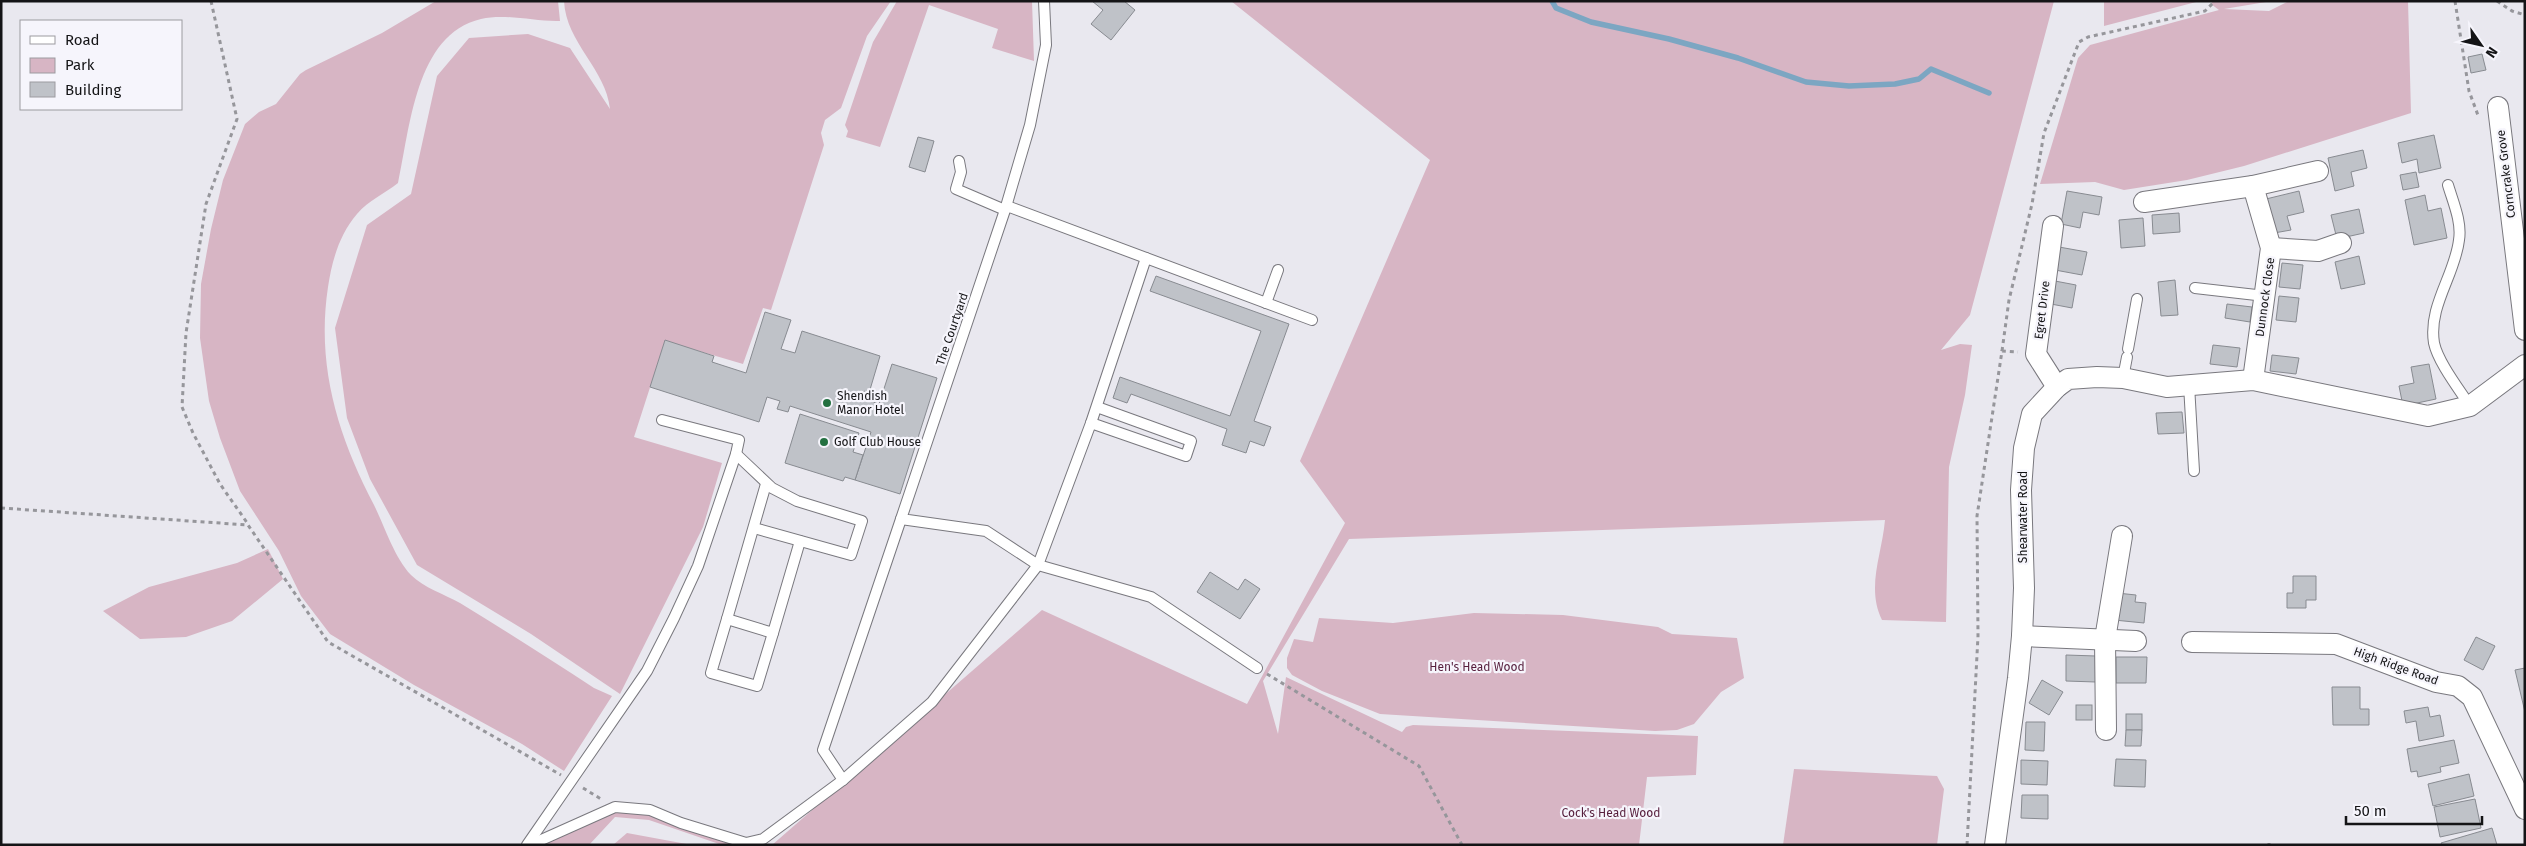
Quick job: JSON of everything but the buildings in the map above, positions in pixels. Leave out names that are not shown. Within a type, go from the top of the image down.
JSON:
[{"type":"street","name":"Corncrake Grove","points":[[2498,107],[2525,330]]},
{"type":"street","points":[[2144,202],[2253,186],[2318,171]]},
{"type":"street","name":"Dunnock Close","points":[[2253,186],[2271,248],[2253,380]]},
{"type":"street","name":"Egret Drive","points":[[2053,226],[2036,354],[2057,387]]},
{"type":"street","points":[[2271,248],[2318,251],[2341,243]]},
{"type":"street","name":"Shearwater Road","points":[[1995,845],[2022,636],[2024,588],[2020,490],[2024,448],[2032,414],[2057,387],[2068,379],[2123,378],[2167,387],[2253,380],[2428,416],[2470,406],[2525,365]]},
{"type":"street","points":[[2106,730],[2104,639],[2122,536]]},
{"type":"street","points":[[2022,636],[2136,641]]},
{"type":"street","name":"High Ridge Road","points":[[2192,642],[2336,644],[2436,682],[2458,686],[2472,696],[2525,809]]},
{"type":"lane","name":"The Courtyard","points":[[843,780],[823,750],[1006,208],[1030,125],[1046,45],[1044,1]]},
{"type":"lane","points":[[959,161],[961,172],[956,189],[1312,320]]},
{"type":"lane","points":[[2448,184],[2456,213],[2459,239],[2453,264],[2437,305],[2434,342],[2438,354],[2470,406]]},
{"type":"lane","points":[[528,845],[615,807],[650,810],[681,823],[746,843],[763,839],[843,780],[932,702],[1038,565],[1097,407],[1146,258]]},
{"type":"lane","points":[[1266,303],[1278,270]]},
{"type":"lane","points":[[2195,288],[2265,296]]},
{"type":"lane","points":[[2123,378],[2137,299]]},
{"type":"lane","points":[[2189,385],[2194,471]]},
{"type":"lane","points":[[1091,424],[1186,456],[1191,441],[1097,407]]},
{"type":"lane","points":[[528,845],[647,671],[698,566],[736,454],[739,440],[662,420]]},
{"type":"lane","points":[[736,454],[766,484],[797,501],[862,521],[851,555],[754,528]]},
{"type":"lane","points":[[766,484],[711,673],[757,686],[800,541]]},
{"type":"lane","points":[[901,519],[986,531],[1038,565],[1150,597],[1257,668]]},
{"type":"lane","points":[[727,619],[773,633]]},
{"type":"path","points":[[212,1],[237,119],[206,204],[186,333],[182,407],[193,433],[220,484],[328,642],[615,807]]},
{"type":"path","points":[[1966,845],[1978,636],[1978,516],[2009,300],[2032,204],[2044,133],[2079,42],[2088,37],[2205,11],[2214,1]]},
{"type":"path","points":[[2455,1],[2468,91],[2482,124]]},
{"type":"path","points":[[2497,1],[2512,11],[2525,15]]},
{"type":"path","points":[[2002,350],[2036,354]]},
{"type":"path","points":[[1,508],[248,525]]},
{"type":"path","points":[[1257,668],[1419,766],[1462,845]]},
{"type":"green space","points":[[436,1],[558,1],[560,21],[491,17],[459,28],[442,44],[429,64],[419,87],[398,183],[357,214],[345,231],[337,249],[328,287],[325,316],[325,345],[328,372],[340,427],[350,453],[395,551],[411,575],[428,587],[460,603],[594,688],[612,696],[564,771],[522,744],[414,685],[330,634],[301,596],[279,551],[240,491],[220,438],[209,401],[200,338],[201,284],[211,229],[223,180],[245,124],[259,112],[276,104],[300,74],[306,70],[382,33]]},
{"type":"green space","points":[[564,1],[891,1],[867,36],[841,108],[825,120],[821,133],[824,145],[771,310],[763,308],[743,364],[665,341],[634,437],[722,463],[703,527],[620,694],[531,634],[417,565],[370,479],[347,418],[335,328],[367,225],[411,194],[437,76],[469,38],[528,34],[570,48],[610,109],[601,81],[571,30],[566,16]]},
{"type":"green space","points":[[897,1],[1032,1],[1034,61],[992,48],[998,29],[929,5],[880,147],[846,137],[848,131],[845,125],[873,42]]},
{"type":"green space","name":"Cock's Head Wood","points":[[1231,1],[2054,1],[1970,315],[1941,350],[1960,344],[1972,345],[1965,395],[1949,467],[1946,622],[1882,620],[1877,608],[1875,583],[1885,520],[1349,539],[1263,681],[1278,734],[1286,677],[1402,732],[1406,727],[1413,725],[1698,736],[1696,775],[1647,777],[1639,845],[772,845],[1042,610],[1247,704],[1345,523],[1300,461],[1430,160]]},
{"type":"green space","points":[[2104,1],[2200,1],[2104,26]]},
{"type":"green space","points":[[2213,1],[2272,1],[2224,9],[2269,11],[2289,1],[2408,1],[2411,113],[2244,166],[2187,180],[2124,190],[2095,182],[2040,184],[2078,58],[2090,45],[2219,10],[2211,4]]},
{"type":"green space","points":[[268,549],[283,579],[232,621],[186,637],[140,639],[103,611],[149,587],[237,563]]},
{"type":"green space","name":"Hen's Head Wood","points":[[1474,613],[1563,615],[1658,627],[1672,634],[1737,638],[1744,678],[1721,692],[1694,724],[1677,730],[1655,731],[1380,714],[1322,691],[1292,675],[1287,668],[1287,658],[1294,639],[1313,642],[1319,618],[1393,623]]},
{"type":"green space","points":[[1794,769],[1937,776],[1944,789],[1937,845],[1783,845]]},
{"type":"green space","points":[[615,811],[650,814],[733,845],[722,845],[649,820],[615,817],[589,845],[534,845]]},
{"type":"green space","points":[[627,833],[692,845],[613,845]]},
{"type":"waterway","points":[[1552,1],[1556,8],[1591,22],[1669,39],[1738,58],[1806,82],[1849,86],[1895,84],[1919,79],[1931,69],[1989,93]]},
{"type":"place","name":"Shendish Manor Hotel","points":[[827,403]]},
{"type":"place","name":"Golf Club House","points":[[824,442]]}]
